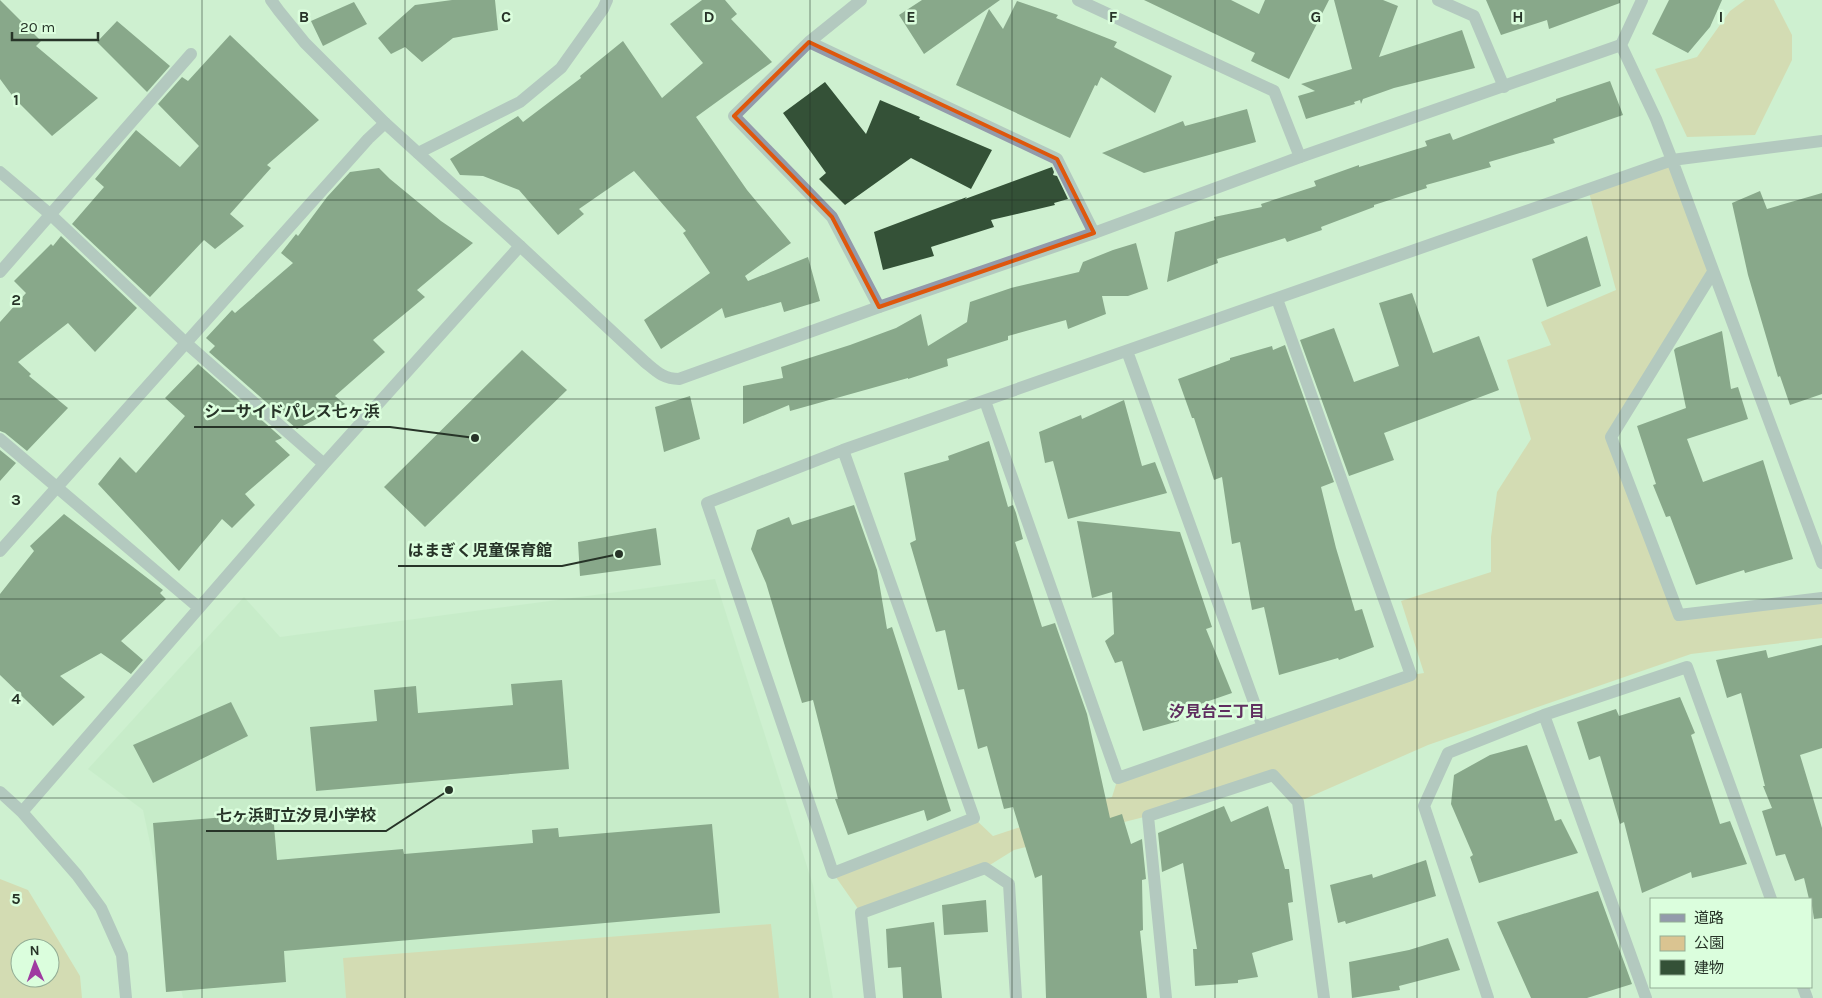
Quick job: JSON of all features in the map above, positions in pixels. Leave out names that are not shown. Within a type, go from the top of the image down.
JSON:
[{"type":"street","points":[[271,0],[305,43],[384,123],[645,362],[661,376],[670,379],[679,378],[1094,233],[1300,157],[1621,45],[1642,0]]},
{"type":"street","points":[[418,153],[520,102],[561,68],[608,0]]},
{"type":"street","points":[[862,0],[809,42],[734,116],[832,217],[878,307]]},
{"type":"street","points":[[1078,0],[1274,91],[1300,157]]},
{"type":"street","points":[[1438,0],[1474,16],[1504,86]]},
{"type":"street","points":[[809,42],[1056,159],[1094,233]]},
{"type":"street","points":[[1621,45],[1656,119],[1672,160],[1822,564]]},
{"type":"street","points":[[0,272],[191,54]]},
{"type":"street","points":[[0,551],[384,123]]},
{"type":"street","points":[[843,450],[974,818],[834,873],[707,503],[843,450],[1277,300],[1672,160],[1822,142]]},
{"type":"street","points":[[0,172],[51,215],[186,343],[324,464]]},
{"type":"street","points":[[22,812],[198,607],[520,246]]},
{"type":"street","points":[[1713,272],[1611,437],[1679,614],[1822,598]]},
{"type":"street","points":[[985,401],[1118,778],[1411,675],[1277,300]]},
{"type":"street","points":[[1127,351],[1263,727]]},
{"type":"street","points":[[0,439],[198,607]]},
{"type":"street","points":[[1488,998],[1424,806],[1448,753],[1544,716],[1687,667],[1771,898]]},
{"type":"street","points":[[1544,716],[1646,998]]},
{"type":"street","points":[[1166,998],[1148,816],[1273,776],[1298,802],[1324,998]]},
{"type":"street","points":[[0,792],[22,812],[77,875],[101,908],[122,955],[126,998]]},
{"type":"street","points":[[870,998],[861,913],[985,868],[1009,884],[1016,998]]},
{"type":"highlighted area","points":[[809,42],[1057,159],[1094,233],[879,307],[832,217],[734,116]]},
{"type":"shaded area","points":[[715,579],[813,885],[833,998],[183,998],[143,810],[88,769],[244,597],[280,637]]},
{"type":"green space","points":[[1745,0],[1774,0],[1792,35],[1792,60],[1755,135],[1687,137],[1655,69],[1697,57],[1730,11]]},
{"type":"green space","points":[[1672,160],[1713,272],[1611,437],[1679,614],[1822,598],[1822,638],[1691,654],[1428,745],[1298,802],[1272,776],[1148,816],[1014,850],[985,868],[861,913],[833,873],[974,818],[993,836],[1112,797],[1118,778],[1411,675],[1424,673],[1401,601],[1491,572],[1491,537],[1497,492],[1531,439],[1507,360],[1551,345],[1541,322],[1616,290],[1588,189]]},
{"type":"green space","points":[[0,879],[28,890],[57,938],[10,938],[10,988],[60,988],[60,943],[80,976],[82,998],[0,998]]},
{"type":"green space","points":[[771,924],[779,998],[346,998],[343,958]]},
{"type":"building","points":[[0,0],[41,41],[36,46],[98,98],[52,136],[14,98],[0,79]]},
{"type":"building","points":[[452,0],[495,0],[498,30],[453,38],[422,62],[405,47],[391,54],[378,38],[415,5]]},
{"type":"building","points":[[702,0],[725,0],[737,14],[731,19],[772,62],[696,117],[747,190],[791,243],[745,276],[748,281],[808,257],[820,301],[784,312],[781,302],[725,318],[722,308],[661,349],[644,320],[710,273],[683,233],[686,231],[634,171],[579,209],[584,214],[558,235],[519,190],[483,176],[460,175],[450,159],[518,116],[523,122],[581,78],[580,76],[623,41],[662,98],[703,63],[670,24]]},
{"type":"building","points":[[922,0],[1000,0],[924,54],[899,15]]},
{"type":"building","points":[[1144,0],[1231,0],[1259,14],[1265,0],[1329,0],[1289,79],[1251,61],[1255,53]]},
{"type":"building","points":[[1334,0],[1383,0],[1398,6],[1379,57],[1462,30],[1475,68],[1394,88],[1363,99],[1361,104],[1360,100],[1354,102],[1355,104],[1306,119],[1298,96],[1315,91],[1301,84],[1352,69]]},
{"type":"building","points":[[1486,0],[1620,0],[1620,3],[1549,29],[1547,20],[1501,35]]},
{"type":"building","points":[[1669,0],[1722,0],[1710,27],[1688,53],[1652,34]]},
{"type":"building","points":[[1017,1],[1058,15],[1056,18],[1117,42],[1114,47],[1172,76],[1155,113],[1101,77],[1097,86],[1095,85],[1070,138],[956,85],[989,9],[1003,29]]},
{"type":"building","points":[[354,2],[367,24],[323,46],[311,21]]},
{"type":"building","points":[[117,21],[170,66],[147,92],[97,42]]},
{"type":"building","points":[[230,35],[319,120],[267,165],[271,168],[230,214],[244,226],[215,249],[204,240],[150,297],[72,224],[104,187],[95,179],[136,130],[180,167],[199,146],[158,104],[182,77],[188,81]]},
{"type":"building","points":[[1610,81],[1623,115],[1553,139],[1555,143],[1489,162],[1491,167],[1426,185],[1427,188],[1374,205],[1374,207],[1321,227],[1322,230],[1287,242],[1285,238],[1217,259],[1218,263],[1167,282],[1175,232],[1215,220],[1214,217],[1262,207],[1261,204],[1316,186],[1314,181],[1359,165],[1359,167],[1427,146],[1425,141],[1450,133],[1453,140],[1556,101],[1556,99]]},
{"type":"building","points":[[825,82],[866,134],[880,100],[992,150],[971,189],[911,158],[845,205],[819,179],[826,173],[783,113]]},
{"type":"building","points":[[1247,109],[1256,142],[1144,173],[1102,153],[1183,121],[1185,126]]},
{"type":"building","points":[[1052,167],[1053,175],[1057,176],[1068,199],[1054,203],[1055,205],[991,220],[994,227],[931,247],[934,256],[883,270],[874,232]]},
{"type":"building","points":[[379,168],[441,221],[473,243],[417,290],[425,297],[373,340],[385,352],[335,396],[345,404],[297,429],[209,352],[215,346],[206,338],[232,310],[235,313],[293,263],[281,253],[296,234],[298,236],[327,197],[350,172]]},
{"type":"building","points":[[1760,191],[1767,209],[1822,193],[1822,394],[1790,405],[1780,376],[1778,377],[1748,275],[1732,203]]},
{"type":"building","points":[[61,236],[137,308],[95,352],[68,323],[18,362],[31,374],[29,376],[68,408],[27,451],[0,431],[0,322],[26,293],[14,281],[51,244],[53,246]]},
{"type":"building","points":[[1587,236],[1601,286],[1547,307],[1532,259]]},
{"type":"building","points":[[1136,243],[1148,289],[1128,296],[1102,296],[1106,314],[1068,329],[1066,320],[1008,336],[1008,340],[947,359],[948,366],[908,379],[790,411],[789,405],[743,424],[743,386],[783,378],[781,367],[896,328],[921,314],[928,346],[967,322],[970,302],[1011,288],[1079,272],[1083,262]]},
{"type":"building","points":[[1412,293],[1433,353],[1479,336],[1499,390],[1384,433],[1394,460],[1349,476],[1300,340],[1334,328],[1354,382],[1399,366],[1379,303]]},
{"type":"building","points":[[1722,331],[1731,389],[1738,387],[1748,419],[1687,439],[1703,482],[1763,460],[1793,559],[1745,573],[1744,570],[1696,585],[1670,516],[1666,517],[1653,485],[1656,484],[1637,426],[1686,408],[1674,350]]},
{"type":"building","points":[[1285,345],[1334,482],[1321,487],[1336,548],[1355,611],[1362,609],[1374,647],[1339,660],[1338,658],[1279,675],[1264,607],[1252,610],[1240,542],[1232,544],[1222,477],[1214,480],[1194,418],[1192,418],[1178,379],[1230,360],[1230,358],[1272,346],[1273,350]]},
{"type":"building","points":[[522,350],[567,390],[425,527],[384,487]]},
{"type":"building","points":[[198,364],[282,438],[275,441],[290,455],[245,494],[255,505],[232,528],[222,519],[179,571],[98,484],[120,457],[136,473],[185,416],[165,398]]},
{"type":"building","points":[[690,396],[700,439],[664,452],[655,407]]},
{"type":"building","points":[[1124,400],[1142,466],[1155,462],[1167,493],[1068,519],[1053,461],[1045,463],[1039,432],[1081,415],[1082,419]]},
{"type":"building","points":[[989,441],[1008,507],[1013,505],[1016,513],[1023,539],[1015,542],[1042,627],[1055,623],[1087,714],[1110,818],[1122,814],[1131,844],[1142,839],[1146,879],[1142,880],[1143,930],[1140,931],[1147,998],[1046,998],[1042,875],[1035,878],[1013,807],[1004,809],[987,746],[978,749],[964,689],[958,690],[945,630],[936,632],[910,543],[916,540],[904,473],[949,460],[948,456]]},
{"type":"building","points":[[0,450],[16,463],[0,481]]},
{"type":"building","points":[[854,505],[877,570],[887,629],[892,627],[951,811],[927,821],[924,810],[848,835],[835,799],[838,799],[813,700],[802,703],[766,583],[751,549],[757,530],[789,517],[792,525]]},
{"type":"building","points":[[64,514],[163,590],[160,593],[166,599],[121,641],[143,660],[131,674],[101,653],[60,676],[85,697],[53,726],[0,675],[0,594],[34,551],[30,546]]},
{"type":"building","points":[[1077,521],[1180,532],[1212,627],[1206,629],[1232,693],[1177,712],[1179,721],[1143,731],[1122,661],[1115,663],[1105,641],[1114,634],[1112,592],[1092,598]]},
{"type":"building","points":[[656,528],[661,565],[580,576],[578,542]]},
{"type":"building","points":[[1822,645],[1822,748],[1800,755],[1822,828],[1822,918],[1814,919],[1812,898],[1809,898],[1804,878],[1795,881],[1785,854],[1776,856],[1762,811],[1772,808],[1763,786],[1765,786],[1741,693],[1727,698],[1716,660],[1766,650],[1768,658]]},
{"type":"building","points":[[562,680],[569,769],[316,791],[310,727],[377,721],[374,690],[416,686],[418,713],[513,705],[511,684]]},
{"type":"building","points":[[1680,697],[1695,733],[1691,735],[1720,824],[1730,821],[1747,864],[1692,878],[1691,872],[1642,893],[1624,822],[1620,824],[1600,756],[1589,760],[1577,722],[1616,709],[1619,716]]},
{"type":"building","points":[[231,702],[248,736],[153,783],[133,745]]},
{"type":"building","points":[[1527,745],[1555,821],[1561,819],[1578,853],[1479,883],[1470,857],[1473,855],[1451,804],[1454,775],[1490,755]]},
{"type":"building","points":[[1224,806],[1231,822],[1268,806],[1285,869],[1289,869],[1293,902],[1288,903],[1293,940],[1252,953],[1258,977],[1238,980],[1238,983],[1195,986],[1193,949],[1197,949],[1183,863],[1162,872],[1158,833]]},
{"type":"building","points":[[273,813],[277,860],[403,849],[404,854],[533,843],[532,830],[558,828],[559,837],[712,824],[720,913],[284,951],[286,982],[166,992],[153,823]]},
{"type":"building","points":[[1426,860],[1436,896],[1346,924],[1345,921],[1338,923],[1330,885],[1372,874],[1373,878]]},
{"type":"building","points":[[1598,891],[1632,984],[1587,998],[1531,998],[1497,922]]},
{"type":"building","points":[[986,900],[988,932],[944,935],[942,905]]},
{"type":"building","points":[[934,922],[942,998],[903,998],[901,967],[888,968],[886,929]]},
{"type":"building","points":[[1448,938],[1460,970],[1399,986],[1400,990],[1352,998],[1349,962],[1409,950]]},
{"type":"place","name":"シーサイドパレス七ヶ浜","points":[[475,438]]},
{"type":"place","name":"はまぎく児童保育館","points":[[619,554]]},
{"type":"place","name":"七ヶ浜町立汐見小学校","points":[[449,790]]},
{"type":"district","name":"汐見台三丁目","points":[[1217,711]]}]
